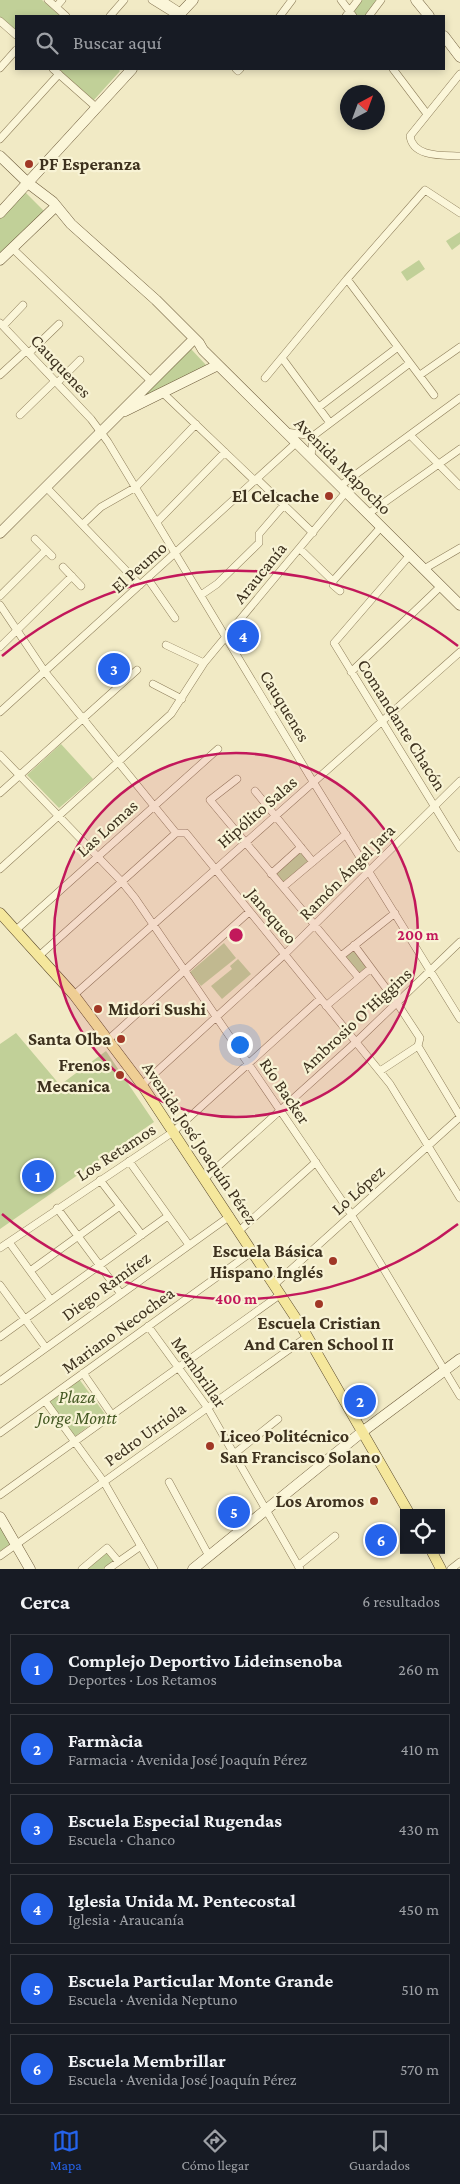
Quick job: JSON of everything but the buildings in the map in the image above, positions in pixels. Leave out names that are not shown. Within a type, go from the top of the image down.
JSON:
[{"type":"main road","points":[[181,15],[193,0]]},
{"type":"main road","points":[[416,0],[428,15]]},
{"type":"main road","points":[[445,37],[460,57]]},
{"type":"main road","points":[[0,213],[97,108],[129,70]]},
{"type":"main road","name":"Avenida Mapocho","points":[[0,156],[197,341],[203,350],[460,605]]},
{"type":"main road","points":[[0,260],[52,206]]},
{"type":"main road","name":"Avenida Mapocho","points":[[142,289],[149,302],[190,344],[203,350]]},
{"type":"main road","points":[[0,533],[190,344]]},
{"type":"main road","points":[[117,415],[218,365]]},
{"type":"main road","name":"Avenida José Joaquín Pérez","points":[[2,918],[40,955],[74,994],[142,1085],[308,1336],[407,1509]]},
{"type":"main road","points":[[199,1567],[209,1556],[362,1432],[460,1359]]},
{"type":"main road","points":[[0,1517],[30,1569]]},
{"type":"main road","points":[[433,1554],[442,1569]]},
{"type":"street","points":[[48,0],[65,15]]},
{"type":"street","points":[[56,7],[62,0]]},
{"type":"street","points":[[111,15],[124,0]]},
{"type":"street","points":[[152,0],[173,13],[181,15]]},
{"type":"street","points":[[162,0],[181,15]]},
{"type":"street","points":[[281,15],[292,0]]},
{"type":"street","points":[[341,0],[350,15]]},
{"type":"street","points":[[350,15],[358,0]]},
{"type":"street","points":[[371,15],[381,0]]},
{"type":"street","points":[[0,21],[15,34]]},
{"type":"street","points":[[0,68],[15,51]]},
{"type":"street","points":[[394,70],[427,114]]},
{"type":"street","points":[[0,139],[56,71],[97,108]]},
{"type":"street","points":[[460,74],[411,133],[412,141],[424,153],[460,156]]},
{"type":"street","points":[[265,378],[347,279],[425,190],[460,213]]},
{"type":"street","points":[[12,248],[151,381]]},
{"type":"street","points":[[347,279],[434,395]]},
{"type":"street","points":[[1,324],[24,305]]},
{"type":"street","name":"Cauquenes","points":[[1,324],[101,431],[460,1019]]},
{"type":"street","points":[[0,375],[59,324]]},
{"type":"street","points":[[319,407],[398,346]]},
{"type":"street","points":[[420,375],[460,347]]},
{"type":"street","points":[[282,358],[330,423]]},
{"type":"street","points":[[20,415],[80,360]]},
{"type":"street","points":[[286,432],[313,436],[410,363]]},
{"type":"street","points":[[163,392],[313,533]]},
{"type":"street","name":"Araucanía","points":[[0,869],[171,714],[204,663],[227,638],[313,533],[343,489],[460,398]]},
{"type":"street","points":[[83,524],[101,507],[136,487],[196,424]]},
{"type":"street","points":[[410,435],[460,486]]},
{"type":"street","points":[[311,457],[313,436]]},
{"type":"street","name":"El Peumo","points":[[0,712],[296,443]]},
{"type":"street","points":[[368,514],[460,449]]},
{"type":"street","points":[[157,522],[225,452]]},
{"type":"street","points":[[46,486],[140,585]]},
{"type":"street","points":[[201,595],[217,584],[257,545],[259,534],[284,505]]},
{"type":"street","points":[[333,581],[381,527]]},
{"type":"street","points":[[35,539],[52,556]]},
{"type":"street","points":[[424,570],[460,548]]},
{"type":"street","points":[[300,549],[333,581],[332,584],[340,592]]},
{"type":"street","points":[[0,596],[46,550]]},
{"type":"street","name":"Comandante Chacón","points":[[410,555],[334,643],[460,848]]},
{"type":"street","points":[[63,567],[81,586]]},
{"type":"street","points":[[0,647],[72,576]]},
{"type":"street","points":[[148,579],[176,618]]},
{"type":"street","points":[[352,672],[441,586]]},
{"type":"street","name":"Janequeo","points":[[0,605],[45,672],[176,834],[186,833],[380,1070],[396,1092],[460,1198]]},
{"type":"street","points":[[166,645],[204,663]]},
{"type":"street","name":"Hipólito Salas","points":[[74,994],[460,652]]},
{"type":"street","points":[[0,793],[136,670]]},
{"type":"street","points":[[154,684],[182,699]]},
{"type":"street","name":"Las Lomas","points":[[16,930],[218,749]]},
{"type":"street","name":"Río Backer","points":[[0,755],[122,882],[316,1162],[351,1216],[460,1396]]},
{"type":"street","points":[[237,779],[210,800],[359,978]]},
{"type":"street","name":"Ramón Ángel Jara","points":[[142,1085],[284,955],[460,781]]},
{"type":"street","points":[[255,791],[313,862]]},
{"type":"street","points":[[40,955],[176,834]]},
{"type":"street","points":[[283,887],[346,834]]},
{"type":"street","points":[[272,874],[301,847]]},
{"type":"street","points":[[109,1039],[249,912]]},
{"type":"street","points":[[341,956],[394,913]]},
{"type":"street","name":"Ambrosio O'Higgins","points":[[204,1179],[356,1042],[460,942]]},
{"type":"street","points":[[354,946],[397,1003],[420,1038],[418,1046],[380,1070]]},
{"type":"street","points":[[326,1006],[371,968]]},
{"type":"street","name":"Los Retamos","points":[[0,1248],[173,1132],[320,999]]},
{"type":"street","points":[[418,1046],[460,1116]]},
{"type":"street","name":"Lo López","points":[[275,1284],[460,1116]]},
{"type":"street","points":[[129,1161],[189,1245]]},
{"type":"street","points":[[239,1231],[316,1162]]},
{"type":"street","points":[[100,1180],[142,1235]]},
{"type":"street","points":[[30,1271],[120,1206]]},
{"type":"street","points":[[58,1208],[121,1294]]},
{"type":"street","points":[[0,1337],[168,1216]]},
{"type":"street","name":"Diego Ramírez","points":[[0,1381],[230,1216]]},
{"type":"street","points":[[9,1242],[51,1300]]},
{"type":"street","name":"Mariano Necochea","points":[[0,1433],[253,1251]]},
{"type":"street","points":[[1,1290],[46,1348]]},
{"type":"street","points":[[0,1495],[281,1294]]},
{"type":"street","name":"Membrillar","points":[[148,1326],[208,1408],[299,1568],[335,1536]]},
{"type":"street","name":"Pedro Urriola","points":[[0,1556],[308,1336]]},
{"type":"street","points":[[83,1373],[112,1415]]},
{"type":"street","points":[[45,1400],[104,1482],[154,1569]]},
{"type":"street","points":[[234,1454],[278,1418]]},
{"type":"street","points":[[169,1482],[209,1556]]},
{"type":"street","points":[[108,1569],[141,1546]]},
{"type":"street","points":[[83,1569],[107,1548],[118,1561]]},
{"type":"street","points":[[451,1569],[460,1562]]},
{"type":"green space","points":[[0,0],[42,0],[59,15],[15,15],[15,30],[0,17]]},
{"type":"green space","points":[[360,0],[380,0],[369,15],[355,15],[351,11]]},
{"type":"green space","points":[[58,70],[119,70],[93,101]]},
{"type":"green space","points":[[25,192],[45,212],[0,255],[0,219]]},
{"type":"green space","points":[[460,232],[460,244],[452,250],[446,241]]},
{"type":"green space","points":[[419,260],[425,269],[407,281],[401,272]]},
{"type":"green space","points":[[191,349],[206,365],[134,404]]},
{"type":"green space","points":[[61,744],[93,779],[59,808],[27,775]]},
{"type":"green space","points":[[301,852],[309,861],[284,883],[276,873]]},
{"type":"green space","points":[[224,943],[236,958],[201,986],[190,972]]},
{"type":"green space","points":[[354,949],[368,968],[359,975],[344,957]]},
{"type":"green space","points":[[238,959],[251,974],[222,999],[211,986],[232,969],[230,966]]},
{"type":"green space","points":[[16,1033],[60,1085],[106,1051],[154,1122],[0,1229],[0,1044]]},
{"type":"green space","name":"Plaza Jorge Montt","points":[[79,1379],[105,1414],[74,1437],[49,1401]]},
{"type":"green space","points":[[0,1526],[10,1544],[0,1551]]},
{"type":"green space","points":[[107,1550],[114,1560],[103,1569],[86,1569]]},
{"type":"place","name":"PF Esperanza","points":[[29,164]]},
{"type":"place","name":"El Celcache","points":[[329,496]]},
{"type":"place","name":"Iglesia Unida M. Pentecostal","points":[[243,636]]},
{"type":"place","name":"Escuela Especial Rugendas","points":[[114,669]]},
{"type":"place","name":"Midori Sushi","points":[[98,1009]]},
{"type":"place","name":"Santa Olba","points":[[121,1039]]},
{"type":"place","name":"Frenos Mecanica","points":[[120,1075]]},
{"type":"place","name":"Complejo Deportivo Lideinsenoba","points":[[38,1176]]},
{"type":"place","name":"Escuela Básica Hispano Inglés","points":[[333,1261]]},
{"type":"place","name":"Escuela Cristian And Caren School II","points":[[319,1304]]},
{"type":"place","name":"Farmàcia","points":[[360,1401]]},
{"type":"place","name":"Liceo Politécnico San Francisco Solano","points":[[210,1446]]},
{"type":"place","name":"Los Aromos","points":[[374,1501]]},
{"type":"place","name":"Escuela Particular Monte Grande","points":[[234,1512]]},
{"type":"place","name":"Escuela Membrillar","points":[[381,1540]]}]
